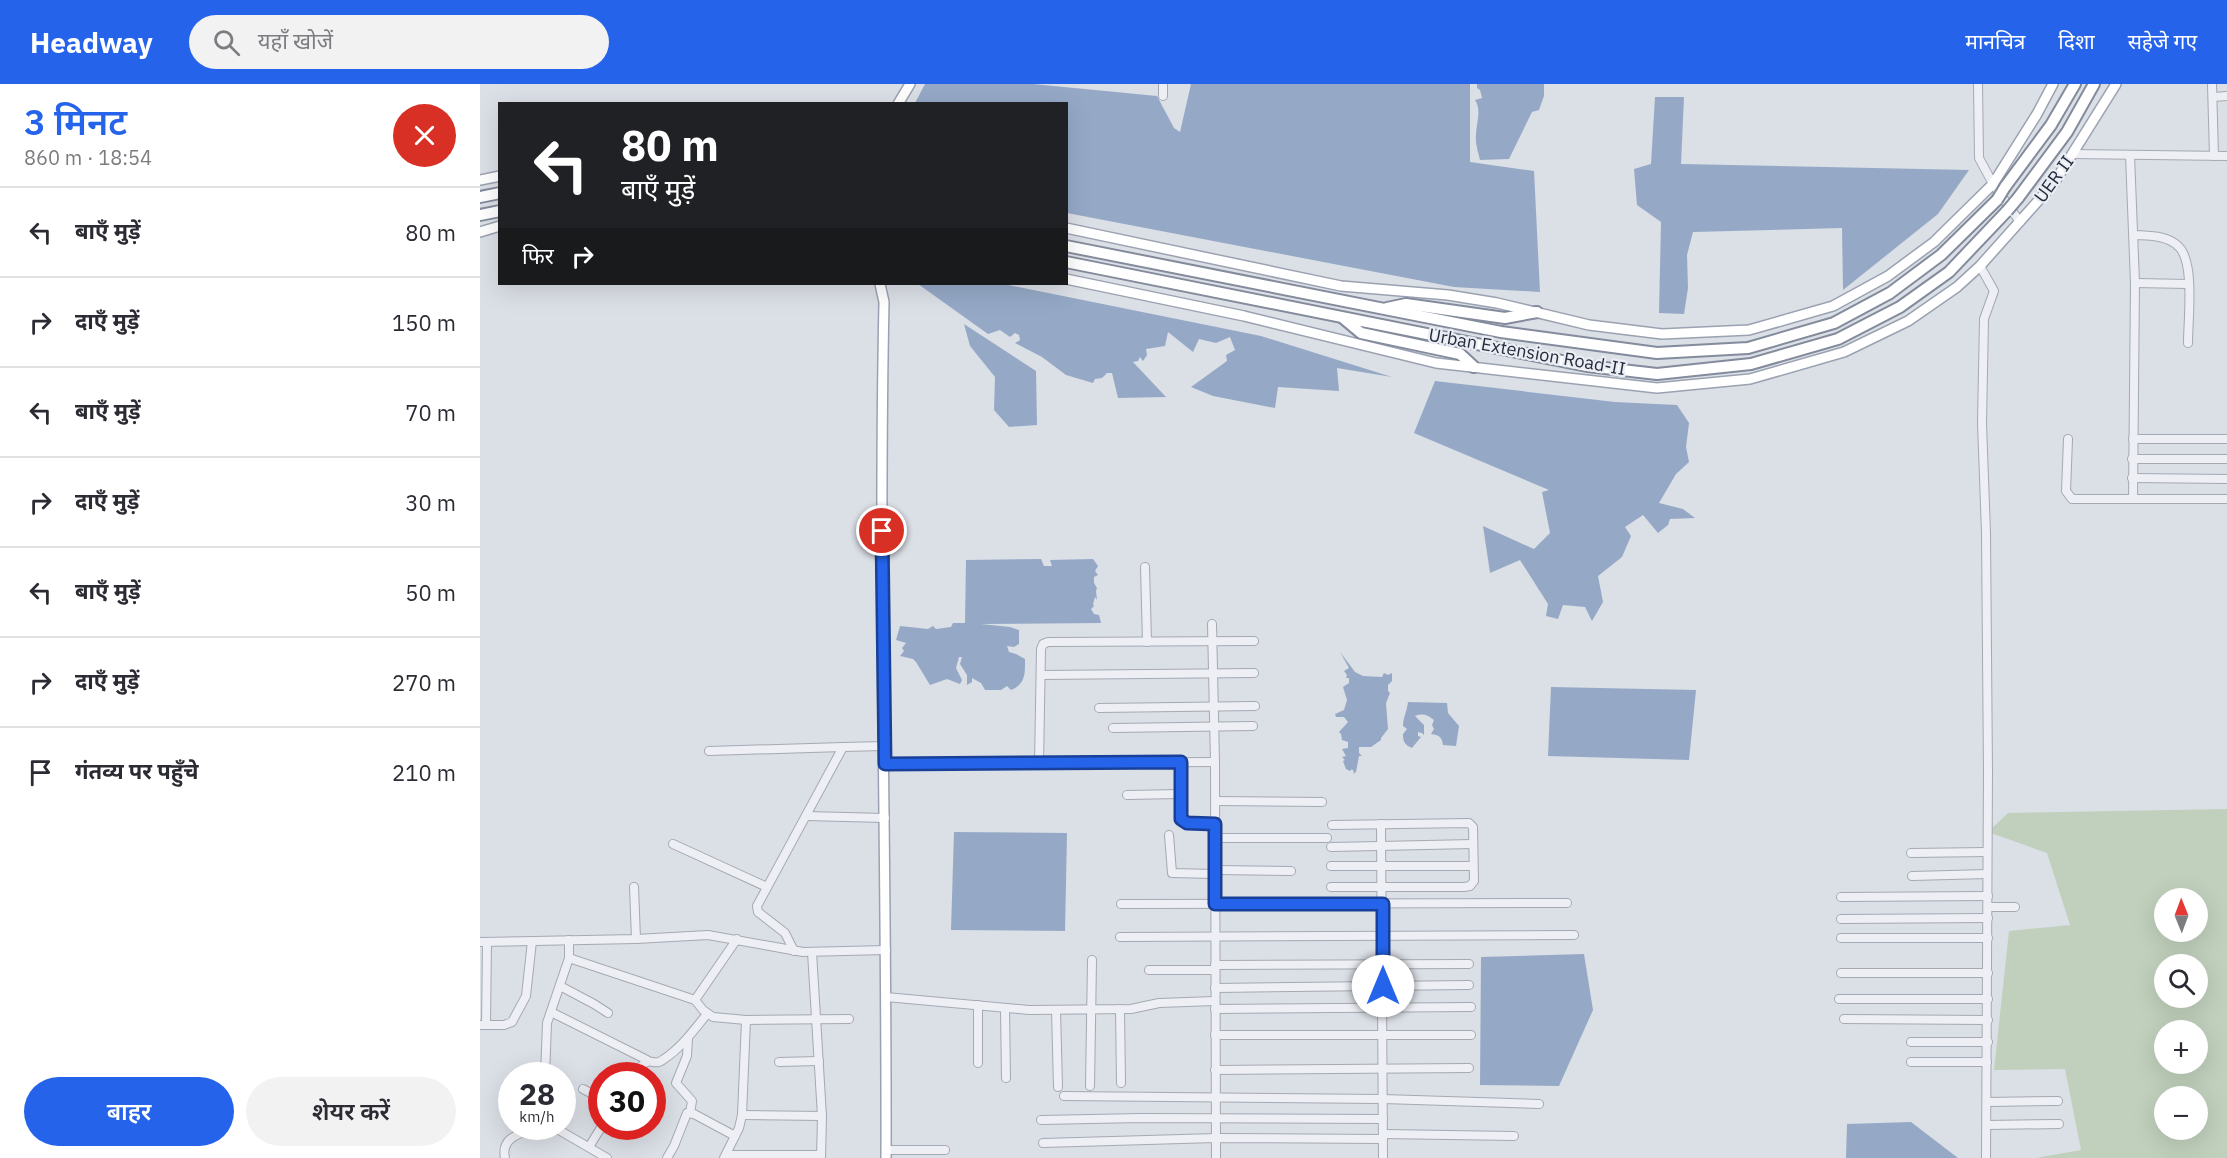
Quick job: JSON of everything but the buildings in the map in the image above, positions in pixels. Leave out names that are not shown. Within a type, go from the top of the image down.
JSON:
[{"type":"highway","name":"Urban Extension Road-II","points":[[1068,246],[1501,332],[1657,353],[1748,348],[1834,323],[1890,293],[1941,255],[2001,194],[2051,125],[2074,84]]},
{"type":"highway","name":"Urban Extension Road-II","points":[[1068,262],[1587,366],[1657,374],[1751,364],[1838,339],[1900,307],[1949,272],[2018,198],[2067,132],[2094,84]]},
{"type":"highway","points":[[480,197],[498,193]]},
{"type":"highway","points":[[480,215],[498,211]]},
{"type":"highway","points":[[1381,309],[1406,304],[1505,318],[1537,312]]},
{"type":"highway","points":[[1342,317],[1361,333],[1460,354],[1474,367]]},
{"type":"main road","points":[[899,102],[910,84]]},
{"type":"main road","points":[[1068,228],[1341,286],[1448,295],[1537,312],[1589,325],[1662,334],[1749,330],[1833,306],[1888,276],[1934,242],[1993,184],[2053,84]]},
{"type":"main road","name":"UER II","points":[[1068,279],[1244,316],[1436,363],[1657,388],[1750,379],[1844,351],[1908,321],[1957,287],[1980,266],[2054,183],[2116,84]]},
{"type":"main road","points":[[480,180],[498,176]]},
{"type":"main road","points":[[480,232],[498,227]]},
{"type":"main road","points":[[879,285],[884,302],[881,447],[886,1154]]},
{"type":"street","points":[[1163,84],[1163,96]]},
{"type":"street","points":[[1978,84],[1979,158],[2009,209],[2020,222]]},
{"type":"street","points":[[2212,84],[2214,156]]},
{"type":"street","points":[[2212,97],[2227,96]]},
{"type":"street","points":[[2072,154],[2227,156]]},
{"type":"street","points":[[2130,155],[2135,235],[2133,499]]},
{"type":"street","points":[[2135,235],[2163,238],[2180,247],[2188,262],[2188,343]]},
{"type":"street","points":[[1980,266],[1994,291],[1984,319],[1983,388],[1988,896],[1986,1158]]},
{"type":"street","points":[[2135,283],[2189,284]]},
{"type":"street","points":[[2068,439],[2066,486],[2069,497],[2077,500],[2227,499]]},
{"type":"street","points":[[2133,439],[2227,439]]},
{"type":"street","points":[[2132,459],[2227,459]]},
{"type":"street","points":[[2132,478],[2227,479]]},
{"type":"street","points":[[1145,567],[1147,642]]},
{"type":"street","points":[[1212,624],[1215,762],[1216,1158]]},
{"type":"street","points":[[1039,764],[1041,649],[1043,644],[1048,642],[1254,640]]},
{"type":"street","points":[[1041,675],[1254,673]]},
{"type":"street","points":[[1099,708],[1255,706]]},
{"type":"street","points":[[1113,728],[1253,726]]},
{"type":"street","points":[[710,751],[884,746]]},
{"type":"street","points":[[794,951],[785,933],[756,909],[843,747]]},
{"type":"street","points":[[1181,762],[1180,815],[1184,822],[1215,824]]},
{"type":"street","points":[[885,764],[1215,762]]},
{"type":"street","points":[[1127,795],[1180,794]]},
{"type":"street","points":[[1215,801],[1322,802]]},
{"type":"street","points":[[806,816],[885,818]]},
{"type":"street","points":[[1331,886],[1470,886],[1474,881],[1473,827],[1469,823],[1332,825]]},
{"type":"street","points":[[1382,824],[1383,1158]]},
{"type":"street","points":[[1170,835],[1172,873],[1291,871]]},
{"type":"street","points":[[1215,838],[1327,838]]},
{"type":"street","points":[[673,844],[767,887]]},
{"type":"street","points":[[1331,847],[1473,844]]},
{"type":"street","points":[[1911,853],[1987,852]]},
{"type":"street","points":[[1331,866],[1473,866]]},
{"type":"street","points":[[1912,876],[1987,874]]},
{"type":"street","points":[[634,887],[636,939]]},
{"type":"street","points":[[1841,897],[1988,896]]},
{"type":"street","points":[[1121,904],[1567,903]]},
{"type":"street","points":[[1988,907],[2014,907]]},
{"type":"street","points":[[1841,919],[1988,918]]},
{"type":"street","points":[[532,941],[525,999],[509,1024],[483,1025],[483,942],[708,935],[794,951],[886,950]]},
{"type":"street","points":[[1120,937],[1574,935]]},
{"type":"street","points":[[1841,938],[1988,938]]},
{"type":"street","points":[[695,1000],[737,939]]},
{"type":"street","points":[[546,1062],[547,1023],[570,958],[569,940]]},
{"type":"street","points":[[746,1020],[742,1115],[725,1157],[821,1157],[822,1116],[812,952]]},
{"type":"street","points":[[570,958],[695,1000],[707,1014],[713,1017],[746,1020],[849,1019]]},
{"type":"street","points":[[1089,1086],[1092,960]]},
{"type":"street","points":[[1149,970],[1469,964]]},
{"type":"street","points":[[1840,973],[1988,973]]},
{"type":"street","points":[[1215,988],[1469,985]]},
{"type":"street","points":[[560,986],[608,1013]]},
{"type":"street","points":[[886,997],[1005,1008],[1056,1010],[1138,1008],[1159,1003],[1471,1007]]},
{"type":"street","points":[[1839,999],[1988,999]]},
{"type":"street","points":[[978,1005],[978,1063]]},
{"type":"street","points":[[1005,1008],[1006,1078]]},
{"type":"street","points":[[1120,1009],[1121,1083]]},
{"type":"street","points":[[1056,1010],[1058,1087]]},
{"type":"street","points":[[551,1012],[647,1060],[660,1062],[688,1038],[707,1014]]},
{"type":"street","points":[[1844,1019],[1988,1020]]},
{"type":"street","points":[[1215,1035],[1471,1035]]},
{"type":"street","points":[[688,1038],[688,1053],[676,1083],[692,1101],[690,1113]]},
{"type":"street","points":[[1911,1042],[1988,1042]]},
{"type":"street","points":[[779,1062],[819,1060]]},
{"type":"street","points":[[1911,1062],[1988,1062]]},
{"type":"street","points":[[1215,1070],[1469,1068]]},
{"type":"street","points":[[583,1089],[588,1092]]},
{"type":"street","points":[[1064,1096],[1383,1099],[1539,1104]]},
{"type":"street","points":[[1987,1102],[2058,1101]]},
{"type":"street","points":[[690,1113],[735,1136]]},
{"type":"street","points":[[667,1158],[685,1116],[690,1113]]},
{"type":"street","points":[[742,1115],[822,1116]]},
{"type":"street","points":[[1041,1120],[1383,1119]]},
{"type":"street","points":[[1987,1125],[2059,1124]]},
{"type":"street","points":[[1043,1143],[1216,1138],[1514,1136]]},
{"type":"street","points":[[505,1158],[506,1148],[511,1140]]},
{"type":"street","points":[[576,1140],[607,1158]]},
{"type":"street","points":[[589,1147],[593,1140]]},
{"type":"street","points":[[886,1154],[945,1150]]},
{"type":"green space","points":[[2227,809],[2227,1158],[2036,1158],[2081,1150],[2065,1069],[1994,1070],[2009,931],[2070,925],[2047,853],[1988,832],[2008,813]]},
{"type":"water","points":[[925,84],[1033,84],[1157,96],[1174,128],[1180,132],[1191,84],[1470,84],[1470,162],[1534,171],[1540,292],[1454,287],[1068,213],[1068,102],[916,102]]},
{"type":"water","points":[[1477,84],[1544,84],[1544,96],[1539,110],[1532,112],[1509,159],[1480,160],[1476,141],[1478,113],[1475,100],[1482,98]]},
{"type":"water","points":[[1655,97],[1684,97],[1681,164],[1969,170],[1938,214],[1843,290],[1842,228],[1693,232],[1687,255],[1688,288],[1684,314],[1659,313],[1661,222],[1637,205],[1634,169],[1651,164]]},
{"type":"water","points":[[919,285],[1008,285],[1261,336],[1392,377],[1337,368],[1339,391],[1278,387],[1275,408],[1213,396],[1191,387],[1227,361],[1226,355],[1235,350],[1230,337],[1216,343],[1199,339],[1193,352],[1168,332],[1165,346],[1146,349],[1147,355],[1143,361],[1140,357],[1138,361],[1133,362],[1166,397],[1118,398],[1112,373],[1095,379],[1093,383],[1066,375],[1042,357],[1015,343],[1020,340],[1019,335],[1015,333],[1010,337],[1000,330],[988,334]]},
{"type":"water","points":[[964,324],[1036,371],[1037,425],[1009,427],[994,410],[995,377],[970,346]]},
{"type":"water","points":[[1435,381],[1615,402],[1677,405],[1689,423],[1686,447],[1689,462],[1676,474],[1659,503],[1683,509],[1695,518],[1670,519],[1668,525],[1658,533],[1643,515],[1625,527],[1631,536],[1622,557],[1598,576],[1603,602],[1592,621],[1585,607],[1563,605],[1558,619],[1546,616],[1548,604],[1520,560],[1490,573],[1483,526],[1534,549],[1550,533],[1542,492],[1549,490],[1414,433]]},
{"type":"water","points":[[1041,559],[1044,566],[1052,566],[1050,560],[1093,559],[1098,566],[1095,571],[1098,575],[1094,577],[1097,600],[1095,597],[1094,606],[1091,609],[1094,614],[1099,615],[1101,623],[981,624],[1019,630],[1019,644],[1014,647],[1007,646],[1009,652],[1025,659],[1024,678],[1016,688],[1011,690],[1007,686],[1001,690],[985,690],[981,683],[972,678],[972,682],[967,685],[967,675],[960,664],[962,657],[959,657],[956,668],[962,680],[960,684],[947,679],[930,685],[913,659],[900,656],[906,643],[896,640],[900,626],[928,629],[933,626],[936,629],[951,627],[953,623],[965,623],[966,560]]},
{"type":"water","points":[[1340,652],[1355,672],[1363,676],[1382,677],[1384,673],[1388,675],[1392,673],[1392,681],[1388,685],[1390,693],[1386,703],[1388,729],[1381,740],[1371,747],[1359,747],[1359,753],[1362,756],[1359,756],[1356,772],[1353,774],[1352,769],[1350,771],[1346,769],[1343,761],[1345,760],[1342,757],[1346,756],[1342,749],[1348,748],[1348,742],[1342,740],[1339,732],[1348,722],[1344,717],[1336,717],[1335,714],[1344,710],[1347,700],[1343,687],[1349,683],[1349,678],[1346,678],[1344,671],[1349,668]]},
{"type":"water","points":[[1551,687],[1696,690],[1689,760],[1548,756]]},
{"type":"water","points":[[1408,702],[1447,703],[1448,713],[1459,726],[1456,746],[1443,745],[1440,737],[1431,734],[1434,729],[1432,725],[1434,720],[1423,715],[1415,716],[1424,725],[1424,735],[1418,732],[1418,736],[1421,737],[1412,748],[1406,744],[1403,734],[1407,729],[1403,726]]},
{"type":"water","points":[[954,832],[1067,833],[1065,931],[951,930]]},
{"type":"water","points":[[1584,954],[1593,1010],[1559,1086],[1480,1085],[1481,957]]},
{"type":"water","points":[[1911,1122],[1958,1158],[1846,1158],[1847,1124]]},
{"type":"route","points":[[882,531],[885,764],[1181,762],[1181,819],[1187,823],[1215,824],[1215,904],[1383,904],[1383,986]]}]
